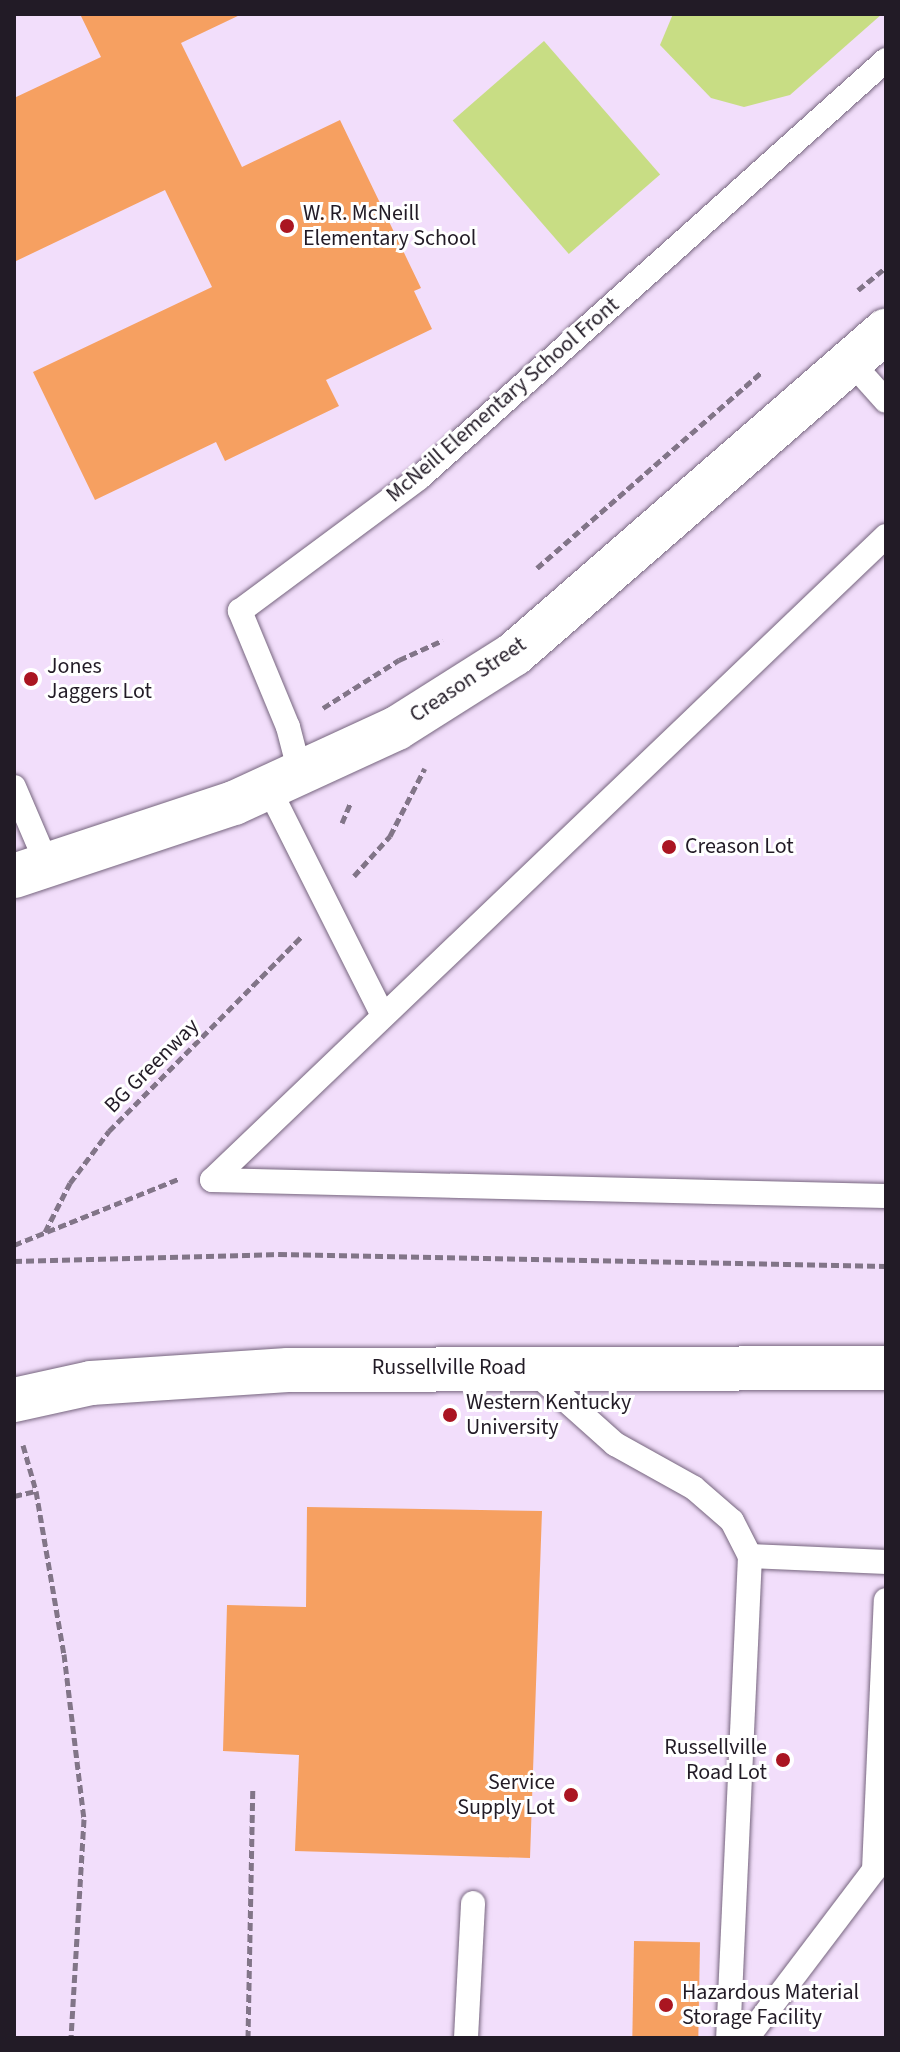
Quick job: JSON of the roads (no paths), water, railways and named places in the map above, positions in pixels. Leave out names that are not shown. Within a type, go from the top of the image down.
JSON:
[{"type":"street","name":"Creason Street","points":[[31,870],[285,766],[397,728],[514,654],[886,331]]},
{"type":"street","name":"Russellville Road","points":[[18,1420],[91,1383],[187,1374],[529,1368],[867,1368]]},
{"type":"lane","name":"McNeill Elementary School Front","points":[[285,766],[240,611],[419,478],[886,60]]},
{"type":"lane","points":[[851,362],[886,401]]},
{"type":"lane","points":[[886,536],[212,1180],[886,1196]]},
{"type":"lane","points":[[285,766],[383,1016]]},
{"type":"lane","points":[[14,787],[31,870]]},
{"type":"lane","points":[[867,1368],[886,1350]]},
{"type":"lane","points":[[529,1368],[615,1444],[694,1488],[732,1521],[750,1556],[728,2038]]},
{"type":"lane","points":[[750,1556],[886,1562]]},
{"type":"lane","points":[[747,2038],[874,1870],[886,1600]]},
{"type":"lane","points":[[466,2038],[473,1903]]},
{"type":"place","name":"W. R. McNeill Elementary School","points":[[287,226]]},
{"type":"place","name":"Jones Jaggers Lot","points":[[31,679]]},
{"type":"place","name":"Creason Lot","points":[[669,847]]},
{"type":"place","name":"Western Kentucky University","points":[[450,1415]]},
{"type":"place","name":"Russellville Road Lot","points":[[783,1760]]},
{"type":"place","name":"Service Supply Lot","points":[[571,1795]]},
{"type":"place","name":"Hazardous Material Storage Facility","points":[[666,2005]]}]
